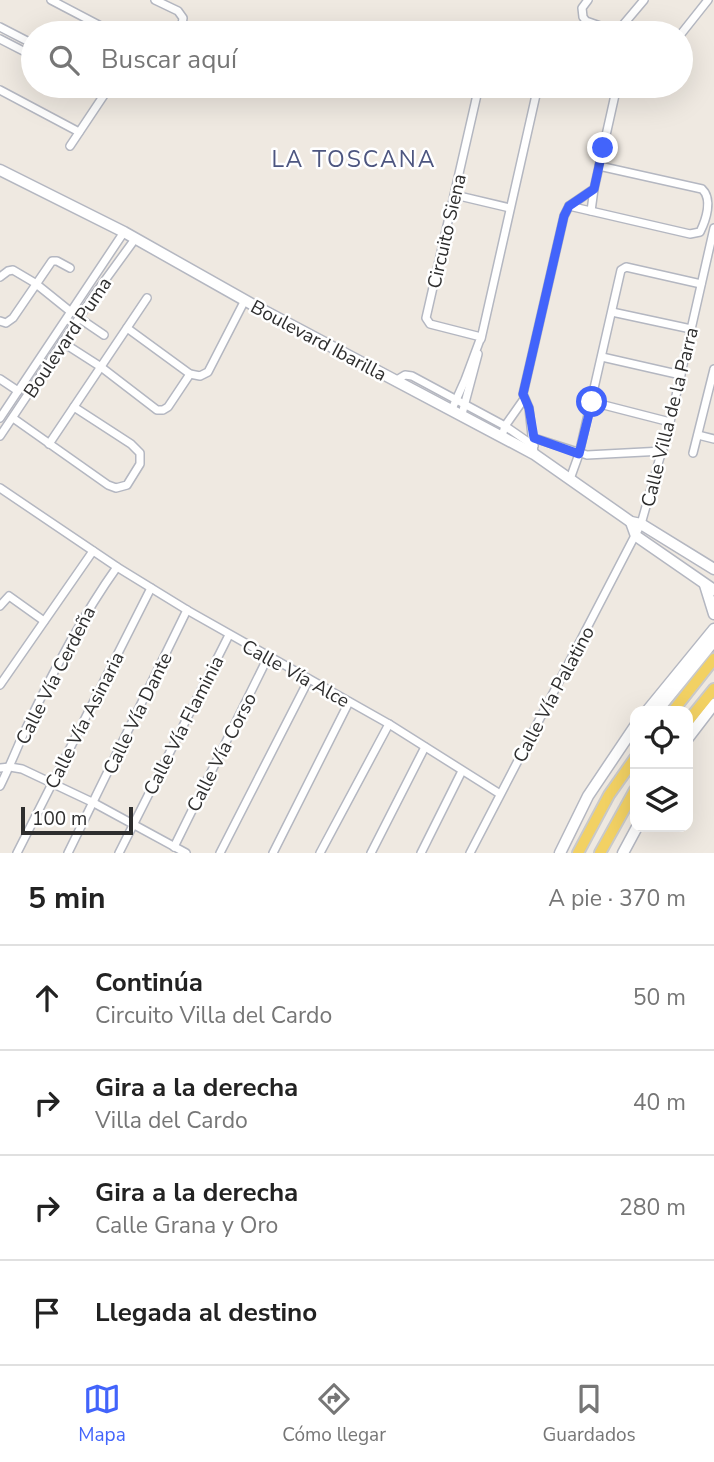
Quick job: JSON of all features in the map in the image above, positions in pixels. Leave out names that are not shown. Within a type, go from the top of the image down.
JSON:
[{"type":"main road","points":[[677,706],[714,659]]},
{"type":"main road","points":[[693,715],[714,689]]},
{"type":"main road","points":[[578,853],[609,795],[630,765]]},
{"type":"main road","points":[[600,853],[630,799]]},
{"type":"street","points":[[51,0],[91,21]]},
{"type":"street","points":[[155,0],[178,11],[183,21]]},
{"type":"street","points":[[586,21],[582,8],[589,0]]},
{"type":"street","points":[[628,21],[644,0]]},
{"type":"street","points":[[691,21],[708,0]]},
{"type":"street","points":[[0,27],[21,38]]},
{"type":"street","points":[[0,38],[21,49]]},
{"type":"street","points":[[0,90],[79,132]]},
{"type":"street","points":[[71,146],[102,98]]},
{"type":"street","name":"Circuito Siena","points":[[476,98],[426,318],[430,324],[481,337]]},
{"type":"street","points":[[462,414],[535,98]]},
{"type":"street","points":[[591,211],[614,98]]},
{"type":"street","points":[[569,206],[696,233],[703,228],[709,200],[702,189],[599,166]]},
{"type":"street","name":"Boulevard Ibarilla","points":[[0,170],[124,232],[395,381],[502,436],[534,446],[569,479],[714,569]]},
{"type":"street","points":[[534,446],[529,408],[523,394],[558,240],[569,206],[594,189]]},
{"type":"street","points":[[455,195],[510,208]]},
{"type":"street","name":"Calle Villa de la Parra","points":[[636,523],[663,451],[714,228]]},
{"type":"street","name":"Boulevard Puma","points":[[0,418],[124,232]]},
{"type":"street","name":"Boulevard Puma","points":[[0,436],[135,239]]},
{"type":"street","points":[[0,321],[10,321],[52,261],[69,268]]},
{"type":"street","points":[[569,479],[579,454],[592,402],[621,270],[626,267],[701,284]]},
{"type":"street","points":[[0,277],[13,270],[35,283],[71,312]]},
{"type":"street","points":[[49,444],[146,298]]},
{"type":"street","points":[[127,328],[190,374],[200,376],[208,372],[245,300]]},
{"type":"street","points":[[612,312],[691,329]]},
{"type":"street","points":[[79,318],[104,335]]},
{"type":"street","points":[[452,409],[481,337]]},
{"type":"street","points":[[62,342],[101,367],[157,411],[163,410],[190,374]]},
{"type":"street","points":[[602,357],[681,375]]},
{"type":"street","points":[[693,453],[714,369]]},
{"type":"street","points":[[395,381],[408,375],[466,403],[534,446],[602,455],[663,451]]},
{"type":"street","points":[[0,379],[18,391]]},
{"type":"street","points":[[502,436],[505,426],[524,399]]},
{"type":"street","points":[[592,402],[670,422]]},
{"type":"street","points":[[13,418],[108,485],[122,487],[133,478],[140,453],[131,444],[74,407]]},
{"type":"street","points":[[698,435],[714,439]]},
{"type":"street","name":"Calle Vía Alce","points":[[0,488],[187,611],[389,724],[500,794]]},
{"type":"street","points":[[636,523],[636,536],[709,587],[714,614]]},
{"type":"street","name":"Calle Vía Palatino","points":[[470,853],[636,536]]},
{"type":"street","points":[[0,685],[93,551]]},
{"type":"street","name":"Calle Vía Cerdeña","points":[[0,786],[80,625],[117,567]]},
{"type":"street","name":"Calle Vía Asinaria","points":[[16,853],[151,588]]},
{"type":"street","points":[[0,606],[10,597],[44,621]]},
{"type":"street","name":"Calle Vía Dante","points":[[68,853],[187,611]]},
{"type":"street","points":[[651,706],[714,629]]},
{"type":"street","name":"Calle Vía Flaminia","points":[[119,853],[229,635]]},
{"type":"street","points":[[661,706],[714,641]]},
{"type":"street","name":"Calle Vía Corso","points":[[174,847],[268,657]]},
{"type":"street","points":[[220,853],[309,681]]},
{"type":"street","points":[[273,853],[349,702]]},
{"type":"street","points":[[693,731],[714,704]]},
{"type":"street","points":[[693,742],[714,715]]},
{"type":"street","points":[[320,853],[389,724]]},
{"type":"street","points":[[560,853],[588,796],[630,734]]},
{"type":"street","points":[[371,853],[425,747]]},
{"type":"street","points":[[0,768],[10,766],[22,769],[94,803],[186,853]]},
{"type":"street","points":[[421,853],[462,771]]},
{"type":"street","points":[[623,853],[634,832]]},
{"type":"district","name":"LA TOSCANA","points":[[354,159]]},
{"type":"route","points":[[592,402],[579,454],[534,438],[529,408],[523,394],[564,216],[569,206],[594,189],[603,148]]}]
